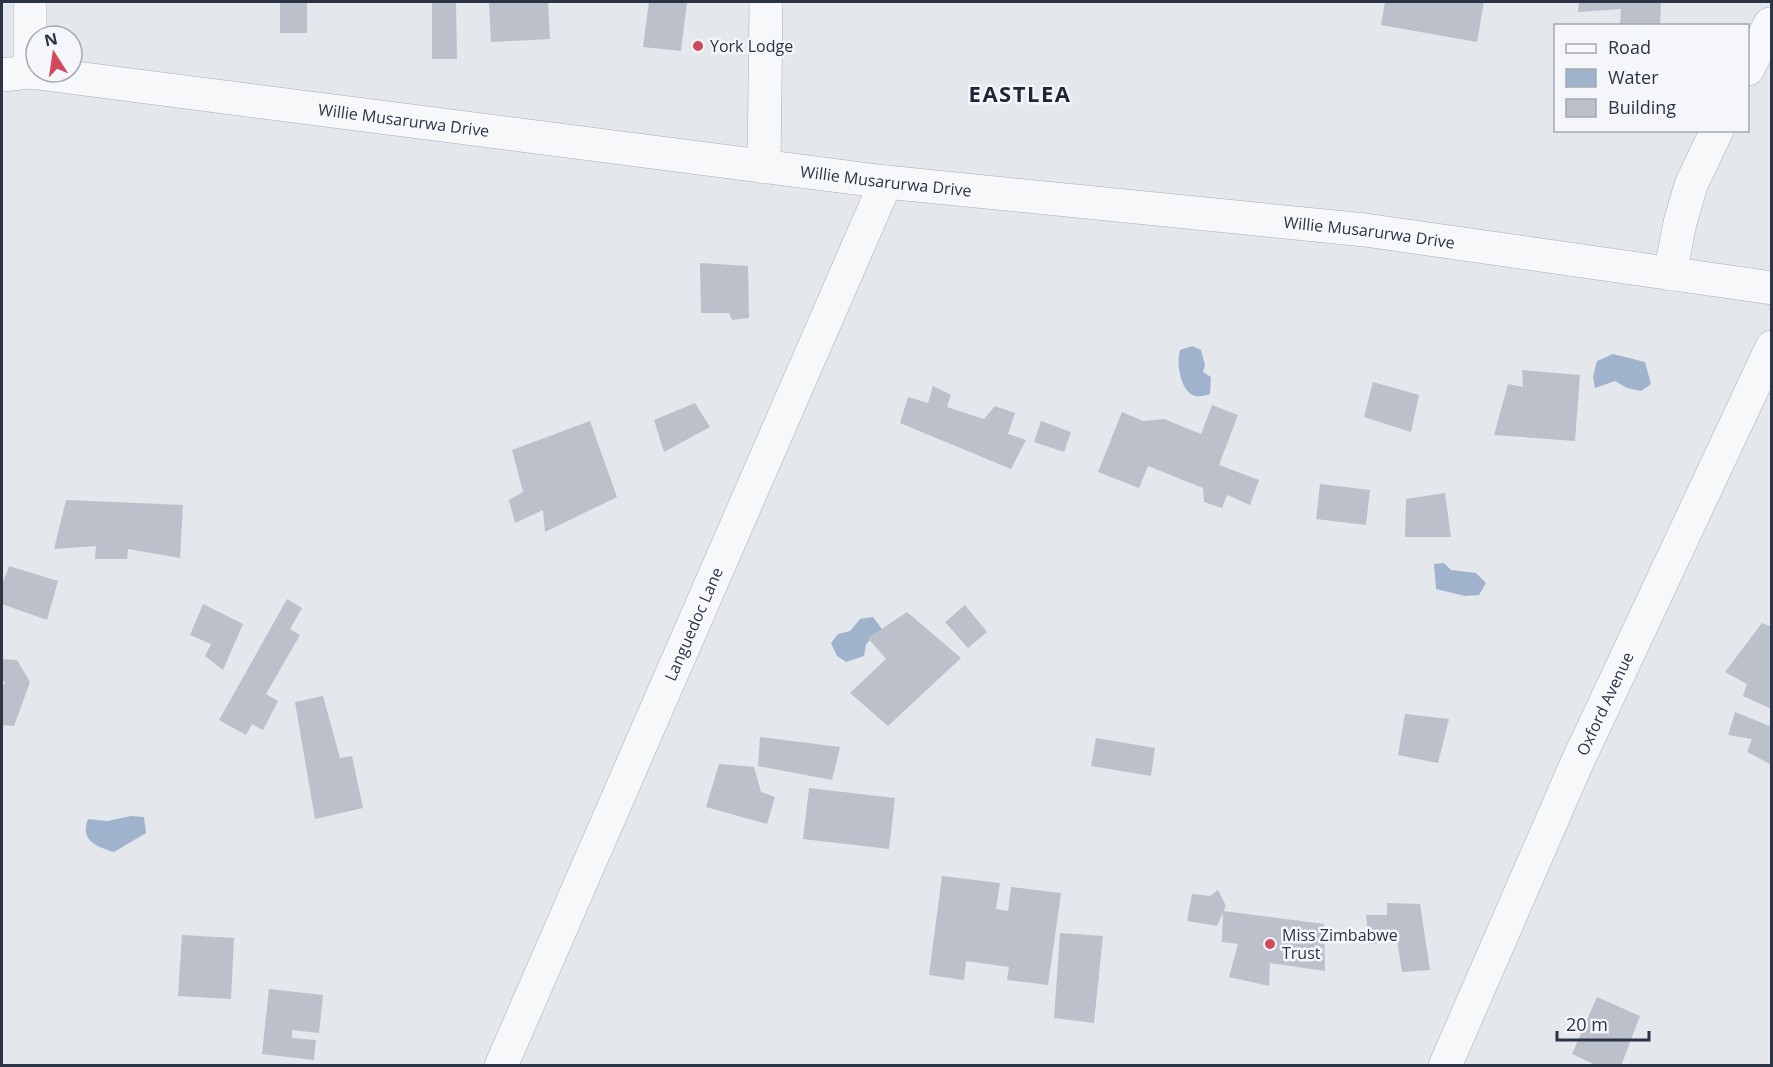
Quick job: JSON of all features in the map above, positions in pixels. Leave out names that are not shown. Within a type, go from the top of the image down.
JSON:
[{"type":"street","points":[[16,73],[30,2]]},
{"type":"street","points":[[764,167],[766,2]]},
{"type":"street","points":[[1749,67],[1770,24]]},
{"type":"street","name":"Willie Musarurwa Drive","points":[[16,73],[886,182],[1365,230],[1772,288]]},
{"type":"street","points":[[1670,273],[1680,223],[1691,185],[1716,132]]},
{"type":"street","name":"Languedoc Lane","points":[[501,1065],[886,182]]},
{"type":"street","name":"Oxford Avenue","points":[[1445,1065],[1576,765],[1772,346]]},
{"type":"water","points":[[1192,346],[1201,350],[1205,365],[1203,372],[1211,377],[1210,394],[1196,396],[1191,394],[1183,383],[1179,369],[1180,350]]},
{"type":"water","points":[[1613,354],[1645,362],[1651,384],[1641,391],[1627,388],[1615,381],[1595,388],[1593,377],[1597,361]]},
{"type":"water","points":[[1444,563],[1451,570],[1476,573],[1486,583],[1479,595],[1465,596],[1436,589],[1434,564]]},
{"type":"water","points":[[873,617],[882,629],[866,644],[864,656],[846,662],[837,656],[831,643],[838,634],[850,631],[860,619]]},
{"type":"water","points":[[131,816],[144,817],[146,833],[114,852],[95,844],[88,837],[86,826],[88,819],[107,821]]},
{"type":"building","points":[[280,2],[307,2],[307,33],[280,33]]},
{"type":"building","points":[[432,2],[456,2],[457,59],[432,59]]},
{"type":"building","points":[[489,2],[548,2],[550,39],[491,42]]},
{"type":"building","points":[[649,2],[687,2],[681,51],[643,47]]},
{"type":"building","points":[[1385,2],[1484,2],[1477,42],[1381,25]]},
{"type":"building","points":[[1579,2],[1661,2],[1660,24],[1620,24],[1621,9],[1578,12]]},
{"type":"building","points":[[700,263],[748,266],[749,318],[732,320],[729,313],[701,313]]},
{"type":"building","points":[[1522,370],[1580,375],[1575,441],[1494,435],[1508,384],[1523,387]]},
{"type":"building","points":[[1373,382],[1419,395],[1411,432],[1364,417]]},
{"type":"building","points":[[933,386],[951,395],[947,407],[984,419],[995,406],[1015,413],[1008,434],[1026,440],[1011,469],[900,423],[908,397],[928,403]]},
{"type":"building","points":[[695,403],[710,427],[664,452],[654,420]]},
{"type":"building","points":[[1212,405],[1238,415],[1219,465],[1259,480],[1250,505],[1227,495],[1222,508],[1204,502],[1203,488],[1148,466],[1139,488],[1098,472],[1122,412],[1143,421],[1164,419],[1201,434]]},
{"type":"building","points":[[590,421],[617,497],[545,532],[543,510],[515,523],[509,500],[523,492],[512,450]]},
{"type":"building","points":[[1041,421],[1071,432],[1064,452],[1034,442]]},
{"type":"building","points":[[1320,484],[1370,490],[1366,525],[1316,519]]},
{"type":"building","points":[[1445,493],[1451,537],[1405,537],[1406,499]]},
{"type":"building","points":[[66,500],[183,505],[180,558],[128,549],[127,559],[95,559],[96,546],[54,549]]},
{"type":"building","points":[[9,566],[58,581],[47,620],[2,604],[2,585]]},
{"type":"building","points":[[287,599],[302,608],[290,629],[300,635],[266,694],[278,701],[263,730],[252,724],[246,735],[219,720]]},
{"type":"building","points":[[203,604],[243,624],[223,670],[205,656],[211,644],[190,635]]},
{"type":"building","points":[[965,605],[987,632],[968,648],[945,622]]},
{"type":"building","points":[[907,612],[961,658],[888,726],[850,693],[886,659],[868,638]]},
{"type":"building","points":[[1762,623],[1772,627],[1772,709],[1743,696],[1747,684],[1725,672]]},
{"type":"building","points":[[2,659],[17,660],[30,682],[14,726],[2,725],[2,687],[5,683],[2,679]]},
{"type":"building","points":[[323,696],[340,758],[352,756],[363,808],[315,819],[295,702]]},
{"type":"building","points":[[1735,712],[1772,727],[1772,765],[1747,752],[1752,739],[1728,735]]},
{"type":"building","points":[[1405,714],[1449,719],[1438,763],[1398,755]]},
{"type":"building","points":[[760,737],[840,747],[832,780],[758,766]]},
{"type":"building","points":[[1096,738],[1155,748],[1151,776],[1091,766]]},
{"type":"building","points":[[719,764],[754,767],[761,792],[775,797],[767,824],[706,807]]},
{"type":"building","points":[[809,788],[895,798],[889,849],[803,839]]},
{"type":"building","points":[[942,876],[1000,883],[996,909],[1008,911],[1011,887],[1061,893],[1048,985],[1007,980],[1009,967],[966,961],[964,980],[929,975]]},
{"type":"building","points":[[1218,890],[1226,906],[1217,926],[1187,921],[1192,894],[1210,896]]},
{"type":"building","points":[[1387,903],[1420,904],[1430,970],[1402,972],[1397,941],[1369,944],[1366,915],[1387,915]]},
{"type":"building","points":[[1223,911],[1324,924],[1325,971],[1270,963],[1269,986],[1229,977],[1238,944],[1222,942]]},
{"type":"building","points":[[1060,933],[1103,936],[1094,1023],[1054,1018]]},
{"type":"building","points":[[182,935],[234,938],[231,999],[178,996]]},
{"type":"building","points":[[269,989],[323,995],[319,1033],[292,1030],[292,1038],[316,1040],[314,1060],[262,1054]]},
{"type":"building","points":[[1597,997],[1640,1016],[1621,1066],[1598,1066],[1572,1054]]},
{"type":"place","name":"York Lodge","points":[[698,46]]},
{"type":"place","name":"Miss Zimbabwe Trust","points":[[1270,944]]},
{"type":"district","name":"EASTLEA","points":[[1020,94]]}]
